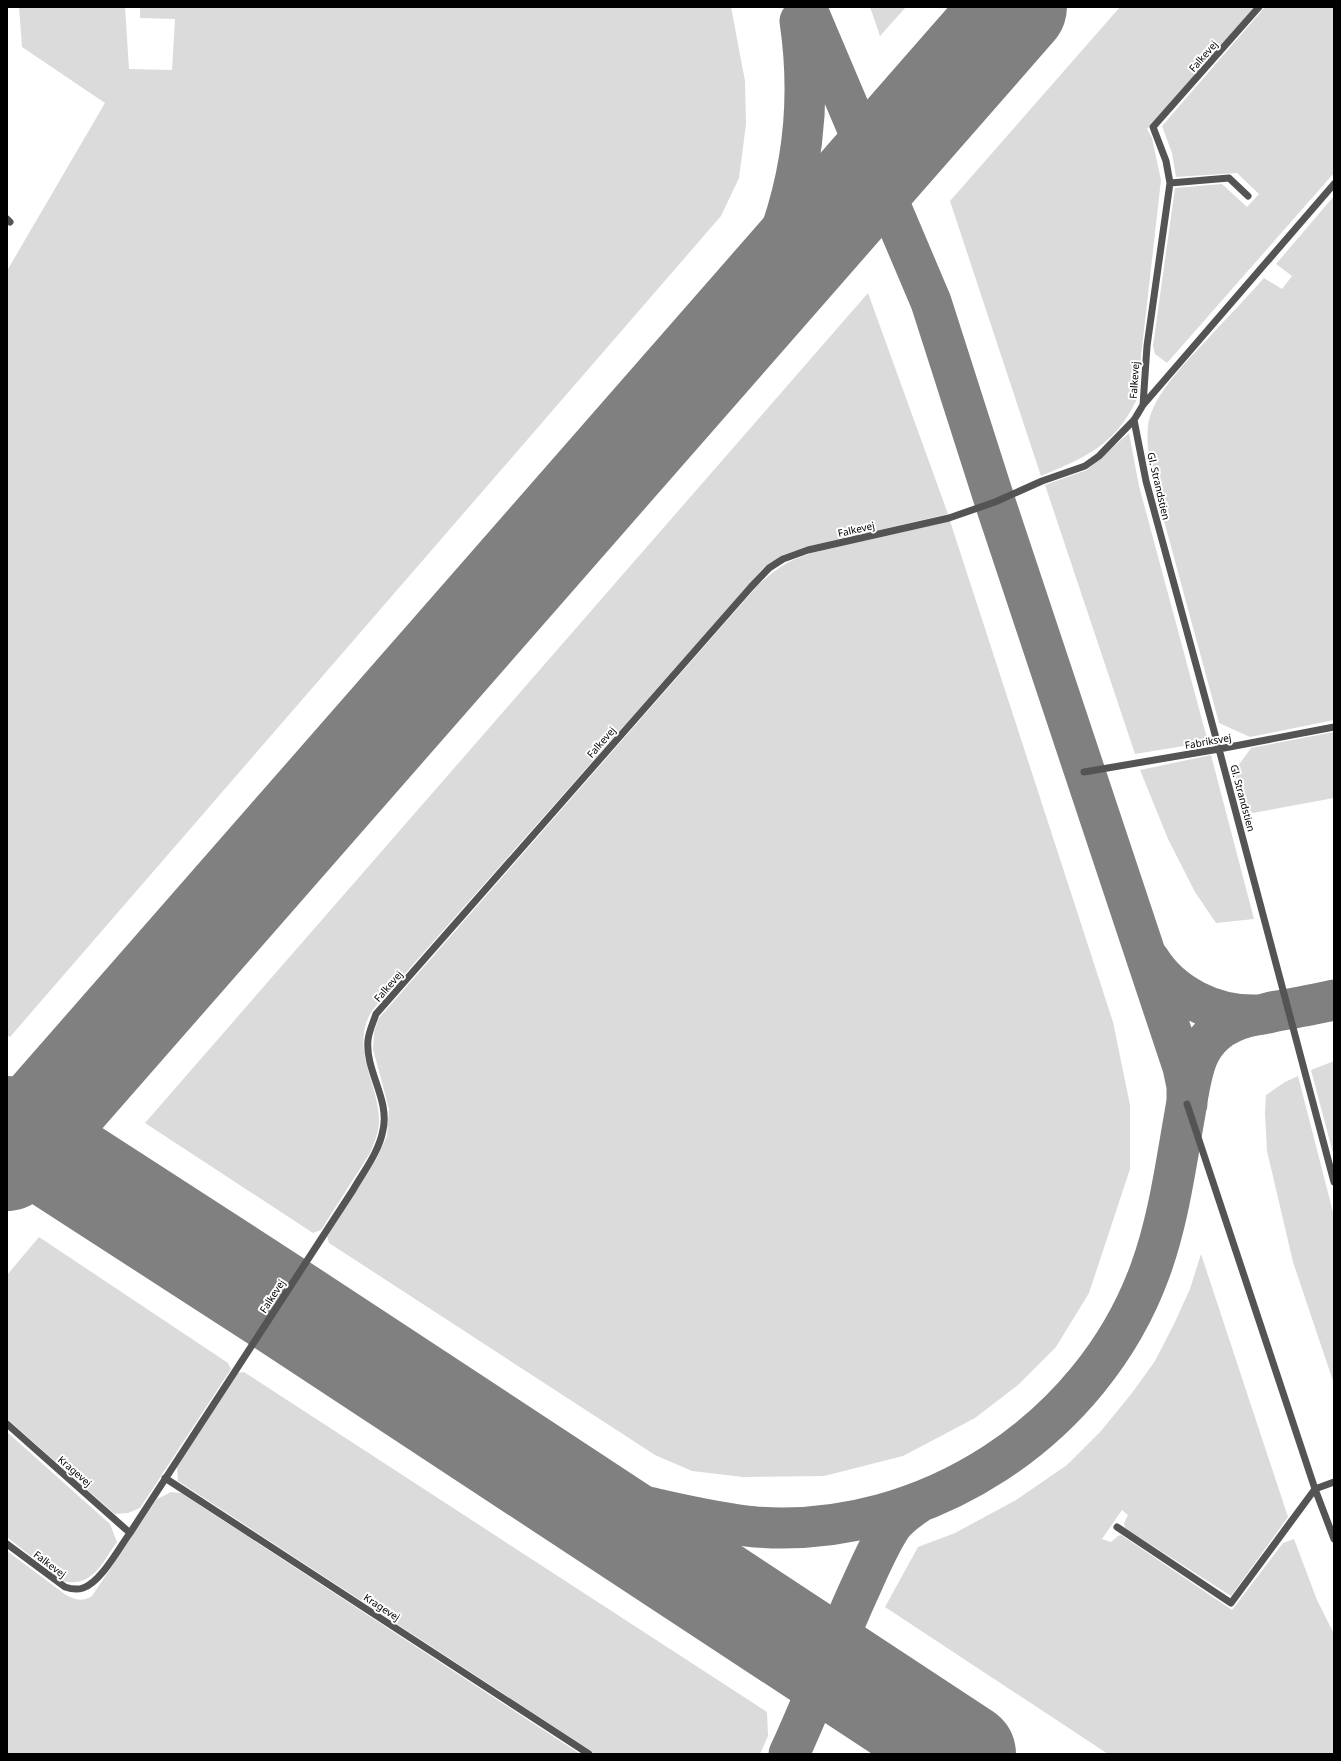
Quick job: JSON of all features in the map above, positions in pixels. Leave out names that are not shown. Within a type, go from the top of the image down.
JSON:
[{"type":"lane","name":"Falkevej","points":[[7,1544],[64,1587],[73,1589],[82,1588],[98,1577],[130,1533],[353,1190],[376,1151],[383,1130],[384,1116],[370,1059],[368,1042],[370,1030],[376,1014],[751,587],[776,563],[802,552],[949,518],[995,502],[1042,481],[1085,466],[1099,456],[1134,420],[1143,405],[1147,346],[1170,183],[1166,161],[1153,127],[1259,7]]},
{"type":"lane","points":[[1170,183],[1229,178],[1248,196]]},
{"type":"lane","points":[[1143,405],[1334,184]]},
{"type":"lane","name":"Gl. Strandstien","points":[[1134,420],[1146,480],[1334,1182]]},
{"type":"lane","name":"Fabriksvej","points":[[1084,772],[1219,749],[1334,727]]},
{"type":"lane","points":[[1187,1104],[1315,1489],[1334,1539]]},
{"type":"lane","name":"Kragevej","points":[[7,1424],[130,1533]]},
{"type":"lane","name":"Kragevej","points":[[165,1478],[589,1754]]},
{"type":"lane","points":[[1117,1527],[1231,1603],[1315,1489],[1334,1482]]},
{"type":"shaded area","points":[[19,7],[125,7],[129,69],[172,70],[175,19],[140,18],[140,7],[731,7],[745,81],[746,124],[739,178],[721,216],[10,1037],[7,1035],[7,269],[105,103],[22,47]]},
{"type":"shaded area","points":[[870,7],[906,7],[880,36]]},
{"type":"shaded area","points":[[1120,7],[1255,7],[1147,129],[1152,138],[1161,180],[1136,401],[1118,429],[1108,440],[1096,449],[1071,463],[1041,476],[950,201]]},
{"type":"shaded area","points":[[1265,7],[1334,7],[1334,173],[1167,363],[1155,354],[1153,346],[1175,188],[1222,184],[1247,207],[1259,194],[1237,173],[1176,177],[1172,153],[1162,126]]},
{"type":"shaded area","points":[[1334,196],[1334,720],[1250,737],[1219,723],[1154,484],[1148,448],[1148,426],[1151,414],[1164,389],[1264,278],[1282,289],[1292,276],[1276,264]]},
{"type":"shaded area","points":[[868,293],[948,514],[810,546],[783,555],[765,566],[378,1003],[370,1014],[365,1028],[363,1041],[367,1068],[378,1107],[379,1125],[375,1141],[370,1153],[321,1230],[313,1233],[145,1123]]},
{"type":"shaded area","points":[[1129,433],[1139,486],[1208,742],[1135,754],[1045,485],[1087,470]]},
{"type":"shaded area","points":[[950,521],[1113,1022],[1130,1105],[1130,1169],[1089,1293],[1056,1347],[1018,1385],[975,1418],[903,1456],[824,1476],[743,1477],[692,1471],[655,1455],[329,1243],[327,1236],[377,1158],[387,1136],[389,1109],[373,1049],[374,1032],[379,1018],[759,584],[784,565],[812,553]]},
{"type":"shaded area","points":[[1334,732],[1334,798],[1253,813],[1240,801],[1235,770],[1251,748]]},
{"type":"shaded area","points":[[1211,755],[1254,919],[1216,923],[1195,892],[1168,839],[1140,770]]},
{"type":"shaded area","points":[[1334,1061],[1334,1157],[1311,1070]]},
{"type":"shaded area","points":[[1298,1076],[1334,1216],[1334,1384],[1293,1262],[1267,1151],[1265,1113],[1266,1095],[1285,1082]]},
{"type":"shaded area","points":[[39,1237],[228,1363],[231,1369],[140,1508],[128,1513],[115,1514],[7,1419],[7,1275]]},
{"type":"shaded area","points":[[1201,1254],[1288,1517],[1231,1596],[1125,1528],[1124,1523],[1128,1515],[1122,1510],[1102,1539],[1111,1542],[1121,1535],[1232,1610],[1283,1543],[1294,1539],[1317,1600],[1334,1634],[1334,1754],[1108,1754],[885,1607],[918,1547],[955,1533],[1016,1500],[1067,1465],[1101,1431],[1132,1393],[1155,1361],[1190,1289]]},
{"type":"shaded area","points":[[244,1372],[767,1712],[768,1736],[760,1754],[596,1754],[178,1481],[177,1467],[237,1373]]},
{"type":"shaded area","points":[[7,1432],[110,1524],[117,1542],[96,1572],[82,1581],[62,1581],[7,1537]]},
{"type":"shaded area","points":[[171,1492],[181,1493],[580,1754],[7,1754],[7,1551],[66,1595],[76,1599],[85,1599],[92,1596],[157,1499]]},
{"type":"taxiway","points":[[806,7],[931,302],[995,502],[1183,1067],[1187,1086],[1187,1104]]},
{"type":"taxiway","points":[[727,337],[766,270],[781,231],[797,172],[802,142],[805,82],[800,21]]},
{"type":"taxiway","points":[[1149,959],[1158,972],[1181,993],[1195,1001],[1225,1012],[1259,1015],[1334,1000]]},
{"type":"taxiway","points":[[501,1449],[630,1502],[708,1520],[756,1527],[819,1526],[881,1514],[940,1493],[995,1463],[1045,1425],[1088,1380],[1123,1328],[1150,1271],[1162,1234],[1174,1177],[1190,1085],[1197,1059],[1205,1044],[1216,1032],[1239,1019],[1256,1015]]},
{"type":"taxiway","points":[[789,1754],[872,1561],[892,1525],[904,1513],[918,1503]]},
{"type":"runway","points":[[7,1160],[1016,7]]},
{"type":"runway","points":[[7,1127],[279,1303],[965,1754]]}]
